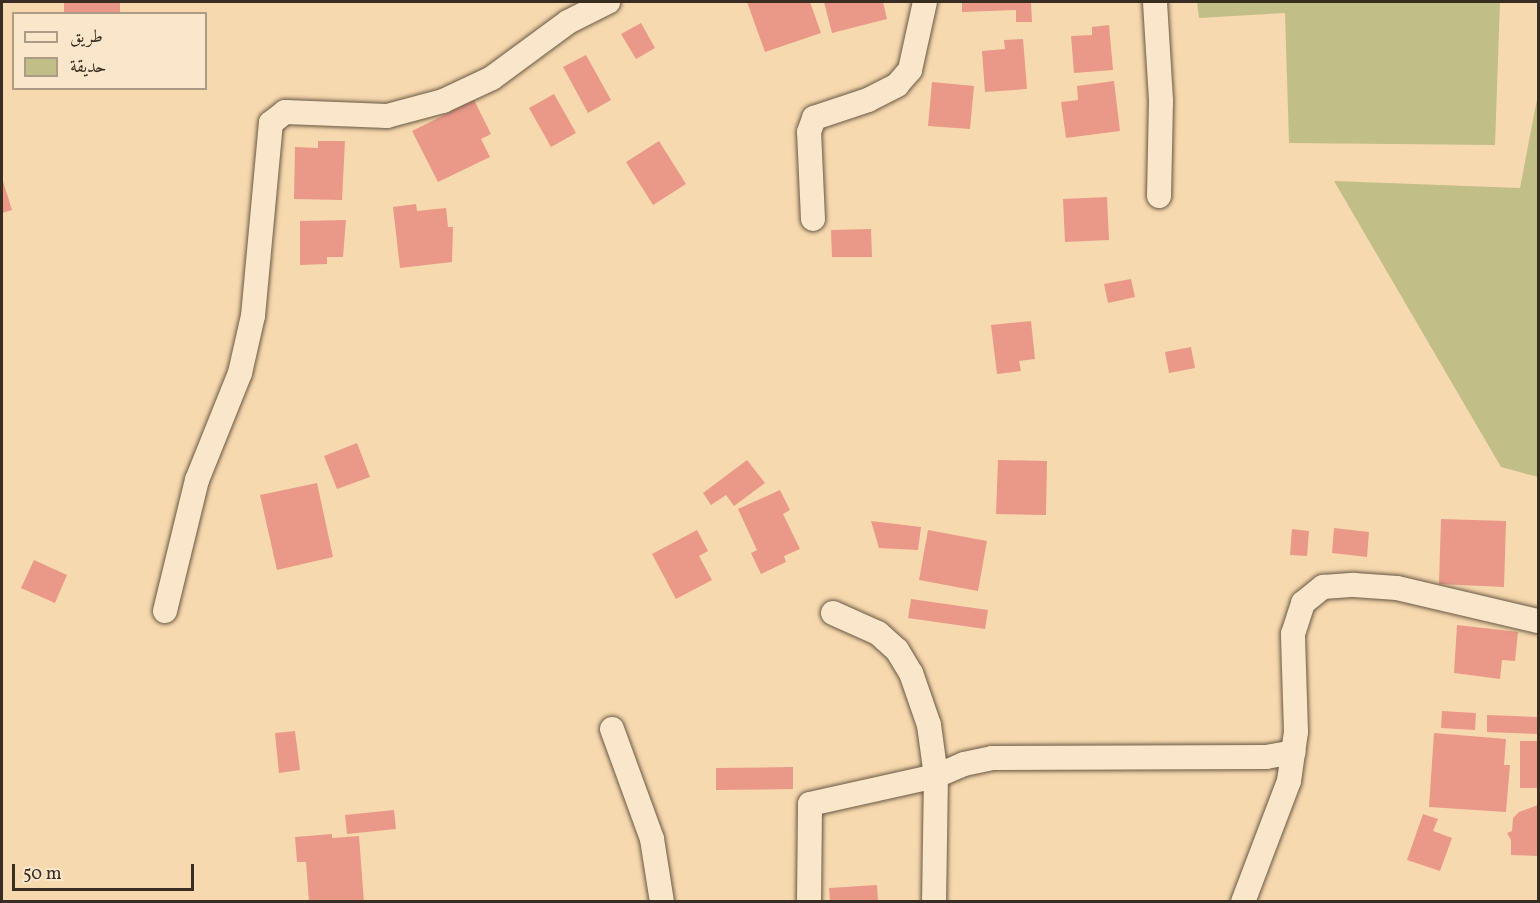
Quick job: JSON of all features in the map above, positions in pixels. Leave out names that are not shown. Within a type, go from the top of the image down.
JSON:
[{"type":"street","points":[[165,611],[197,480],[240,373],[253,316],[271,123],[285,112],[387,116],[443,101],[492,78],[568,22],[608,2]]},
{"type":"street","points":[[813,219],[809,132],[814,118],[868,100],[897,85],[910,70],[925,2]]},
{"type":"street","points":[[1155,2],[1161,100],[1159,196]]},
{"type":"street","points":[[1243,902],[1289,781],[1294,752],[1293,634],[1303,603],[1323,587],[1397,588],[1539,621]]},
{"type":"street","points":[[833,613],[878,633],[897,650],[911,673],[929,725],[936,776],[934,902]]},
{"type":"street","points":[[612,729],[652,839],[662,902]]},
{"type":"street","points":[[809,902],[810,804],[936,776],[964,764],[992,758],[1266,757],[1294,752]]},
{"type":"green space","points":[[1197,2],[1500,2],[1495,145],[1289,143],[1285,13],[1199,18]]},
{"type":"green space","points":[[1538,94],[1538,477],[1501,467],[1334,181],[1520,188]]},
{"type":"building","points":[[64,2],[120,2],[120,12],[64,12]]},
{"type":"building","points":[[747,2],[810,2],[821,33],[765,52]]},
{"type":"building","points":[[824,2],[883,2],[887,19],[832,33]]},
{"type":"building","points":[[962,2],[1031,2],[1032,22],[1016,22],[1016,10],[962,12]]},
{"type":"building","points":[[641,23],[655,48],[636,59],[621,34]]},
{"type":"building","points":[[1109,25],[1113,70],[1074,73],[1071,36],[1092,35],[1092,27]]},
{"type":"building","points":[[1023,39],[1027,89],[985,92],[982,51],[1005,49],[1004,40]]},
{"type":"building","points":[[586,55],[611,100],[588,113],[563,67]]},
{"type":"building","points":[[1114,81],[1120,131],[1066,138],[1061,102],[1078,100],[1077,86]]},
{"type":"building","points":[[932,82],[974,86],[970,129],[928,126]]},
{"type":"building","points":[[554,94],[576,133],[551,147],[529,108]]},
{"type":"building","points":[[474,100],[491,134],[481,139],[490,157],[438,182],[412,131]]},
{"type":"building","points":[[318,141],[345,141],[342,200],[294,199],[295,147],[318,148]]},
{"type":"building","points":[[659,141],[686,184],[653,205],[626,162]]},
{"type":"building","points":[[2,178],[12,210],[2,213]]},
{"type":"building","points":[[1107,197],[1109,240],[1065,242],[1063,199]]},
{"type":"building","points":[[416,204],[417,211],[446,208],[448,227],[453,227],[452,262],[400,268],[393,207]]},
{"type":"building","points":[[346,220],[343,257],[327,257],[327,264],[300,265],[300,221]]},
{"type":"building","points":[[871,229],[872,257],[832,257],[831,230]]},
{"type":"building","points":[[1131,279],[1135,297],[1108,303],[1104,284]]},
{"type":"building","points":[[1031,321],[1035,359],[1019,361],[1021,371],[997,374],[991,325]]},
{"type":"building","points":[[1191,347],[1195,368],[1169,373],[1165,352]]},
{"type":"building","points":[[357,443],[370,477],[337,489],[324,456]]},
{"type":"building","points":[[747,460],[765,483],[734,506],[726,495],[711,505],[703,493]]},
{"type":"building","points":[[998,460],[1047,461],[1046,515],[996,514]]},
{"type":"building","points":[[317,483],[333,557],[277,570],[260,495]]},
{"type":"building","points":[[780,490],[790,510],[783,514],[800,549],[784,556],[786,562],[761,574],[751,553],[757,550],[738,509]]},
{"type":"building","points":[[1441,519],[1506,521],[1504,587],[1439,584]]},
{"type":"building","points":[[871,521],[921,527],[918,550],[879,548]]},
{"type":"building","points":[[1334,528],[1369,532],[1367,557],[1332,553]]},
{"type":"building","points":[[1292,529],[1309,531],[1307,556],[1290,555]]},
{"type":"building","points":[[697,530],[708,551],[699,556],[712,580],[676,599],[652,554]]},
{"type":"building","points":[[928,530],[987,541],[978,591],[919,580]]},
{"type":"building","points":[[34,560],[67,575],[55,603],[21,588]]},
{"type":"building","points":[[911,599],[988,610],[985,629],[908,618]]},
{"type":"building","points":[[1457,625],[1518,632],[1515,661],[1502,660],[1500,679],[1454,673]]},
{"type":"building","points":[[1442,711],[1476,713],[1475,730],[1441,728]]},
{"type":"building","points":[[1487,715],[1538,717],[1538,734],[1487,732]]},
{"type":"building","points":[[295,731],[300,770],[279,773],[275,733]]},
{"type":"building","points":[[1434,733],[1506,739],[1504,765],[1510,765],[1506,812],[1429,807]]},
{"type":"building","points":[[1520,741],[1538,741],[1538,788],[1520,788]]},
{"type":"building","points":[[793,767],[793,789],[716,790],[716,768]]},
{"type":"building","points":[[1538,805],[1538,856],[1511,855],[1511,840],[1507,833],[1512,831],[1513,818],[1519,812]]},
{"type":"building","points":[[394,810],[396,829],[347,834],[345,815]]},
{"type":"building","points":[[1423,814],[1438,819],[1433,831],[1452,838],[1440,871],[1407,860]]},
{"type":"building","points":[[332,834],[332,838],[359,836],[364,902],[309,902],[306,862],[297,862],[295,837]]},
{"type":"building","points":[[877,885],[878,902],[830,902],[829,888]]}]
